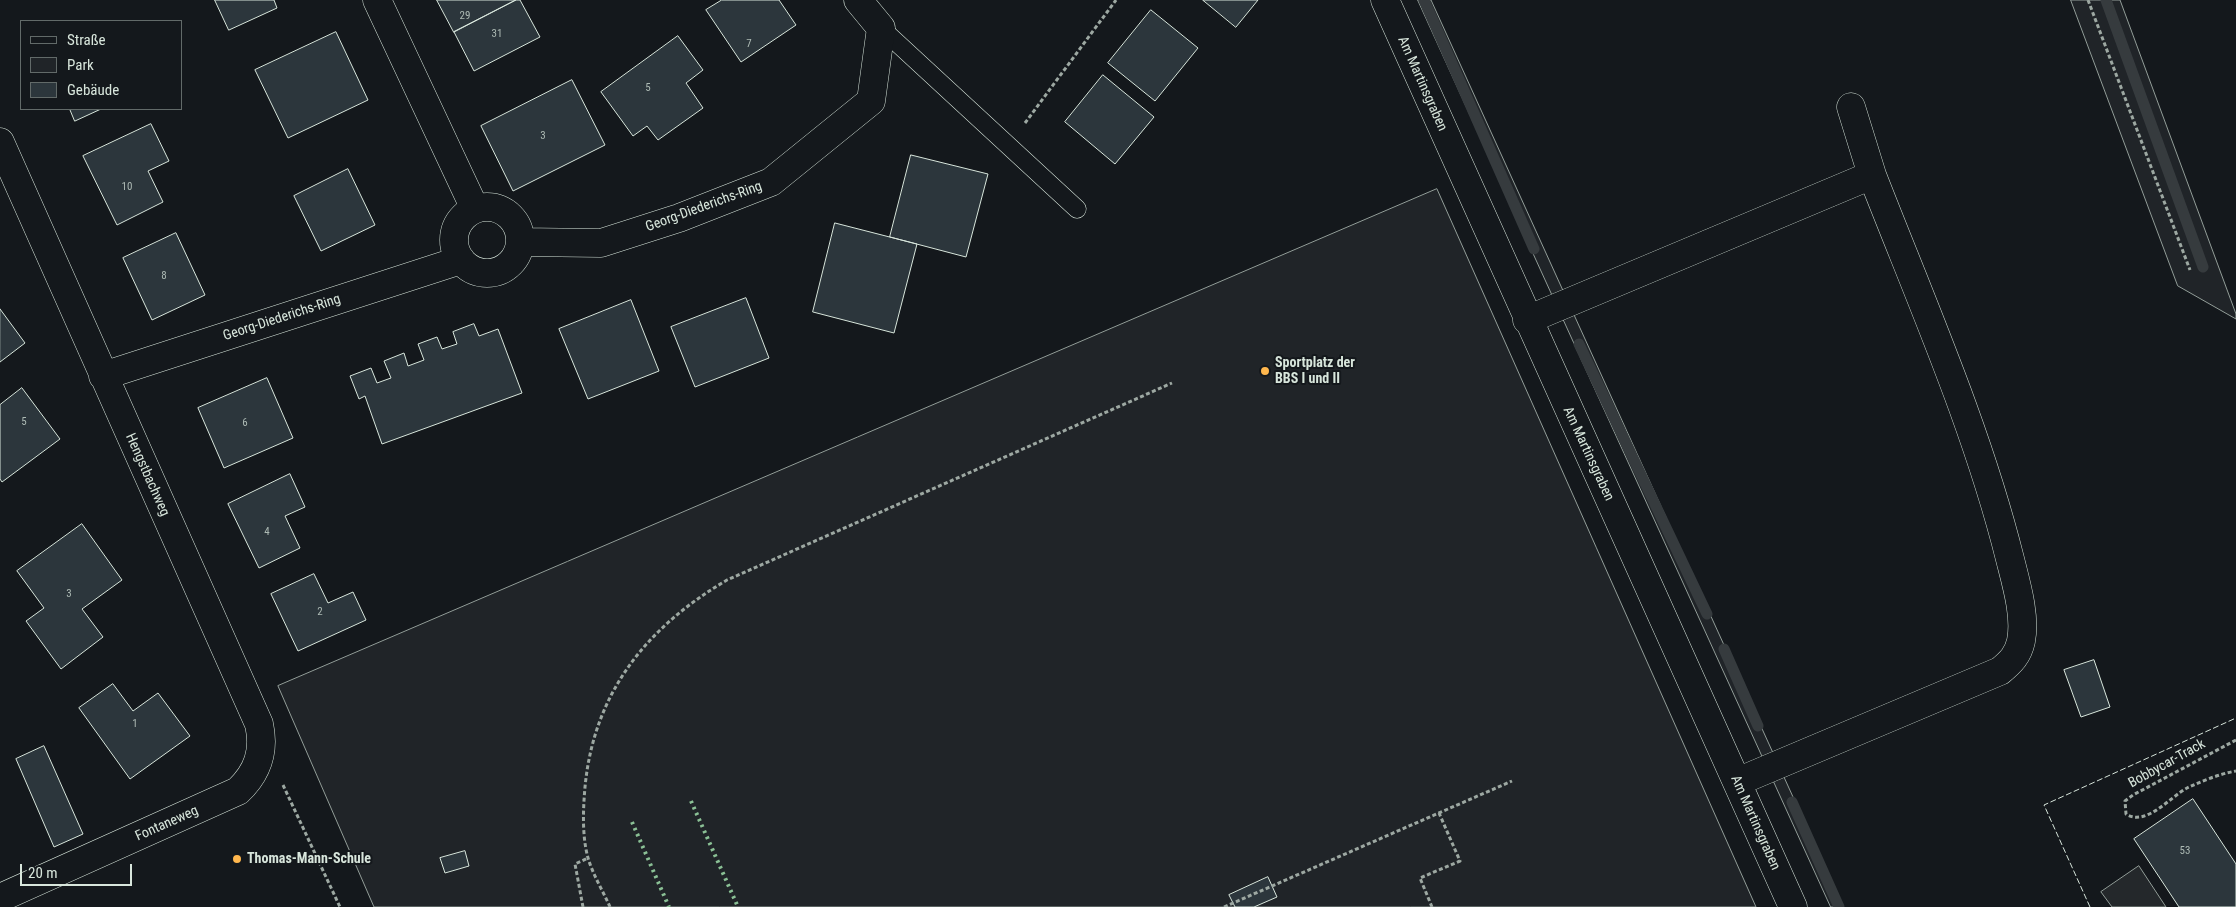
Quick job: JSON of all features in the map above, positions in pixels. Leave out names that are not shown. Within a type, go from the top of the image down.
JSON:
[{"type":"street","points":[[377,0],[476,209]]},
{"type":"street","points":[[858,0],[882,28]]},
{"type":"street","name":"Am Martinsgraben","points":[[1385,0],[1527,320],[1793,907]]},
{"type":"street","name":"Georg-Diederichs-Ring","points":[[520,242],[601,243],[679,218],[770,182],[871,101],[882,28]]},
{"type":"street","points":[[1737,782],[2000,671],[2014,659],[2021,640],[2021,616],[1998,511],[1967,419],[1872,175],[1851,108]]},
{"type":"street","name":"Hengstbachweg","points":[[0,142],[260,724],[263,741],[261,756],[248,781],[224,799]]},
{"type":"street","points":[[1527,320],[1872,175]]},
{"type":"street","points":[[486,207],[497,209],[514,222],[520,242],[513,261],[497,272],[477,272],[461,260],[455,246],[456,231],[463,218],[476,209],[486,207]]},
{"type":"street","name":"Georg-Diederichs-Ring","points":[[103,376],[461,260]]},
{"type":"street","name":"Fontaneweg","points":[[0,898],[224,799]]},
{"type":"lane","points":[[882,28],[1076,209]]},
{"type":"path","points":[[1008,146],[1116,0]]},
{"type":"path","points":[[2088,0],[2190,270]]},
{"type":"path","points":[[610,907],[588,858],[584,825],[587,766],[594,734],[605,707],[638,651],[657,631],[679,613],[727,580],[1172,383]]},
{"type":"path","name":"Bobbycar-Track","points":[[2236,740],[2125,801],[2126,814],[2131,818],[2147,815],[2185,789],[2203,781],[2236,772]]},
{"type":"path","points":[[263,741],[340,907]]},
{"type":"path","points":[[1224,907],[1512,781]]},
{"type":"path","points":[[1432,907],[1420,878],[1460,860],[1439,813]]},
{"type":"path","points":[[583,907],[575,864],[588,858]]},
{"type":"green space","points":[[1418,0],[1431,0],[1843,907],[1831,907]]},
{"type":"green space","points":[[2071,0],[2120,0],[2236,314],[2236,319],[2178,286]]},
{"type":"green space","name":"Sportplatz der BBS I und II","points":[[1437,189],[1756,907],[374,907],[278,686]]},
{"type":"shaded area","points":[[2139,866],[2166,907],[2112,907],[2101,892]]},
{"type":"building","points":[[215,0],[274,0],[277,8],[229,30]]},
{"type":"building","points":[[437,0],[516,0],[454,32]]},
{"type":"building","points":[[516,0],[520,0],[540,37],[474,71],[454,32]]},
{"type":"building","points":[[722,0],[779,0],[796,25],[741,62],[706,10]]},
{"type":"building","points":[[1203,0],[1258,0],[1236,27]]},
{"type":"building","points":[[1151,10],[1198,48],[1155,101],[1108,63]]},
{"type":"building","points":[[336,32],[368,100],[288,138],[255,70]]},
{"type":"building","points":[[678,36],[703,70],[686,83],[703,108],[658,140],[647,126],[633,136],[601,92]]},
{"type":"building","points":[[1103,75],[1154,117],[1115,164],[1065,122]]},
{"type":"building","points":[[572,80],[605,145],[513,191],[481,126]]},
{"type":"building","points":[[70,110],[99,110],[75,121]]},
{"type":"building","points":[[151,124],[169,161],[148,171],[163,202],[117,225],[83,156]]},
{"type":"building","points":[[911,155],[988,174],[966,257],[890,237]]},
{"type":"building","points":[[348,169],[375,225],[321,251],[294,196]]},
{"type":"building","points":[[835,223],[917,244],[894,333],[813,312]]},
{"type":"building","points":[[176,233],[205,295],[152,320],[123,258]]},
{"type":"building","points":[[746,298],[769,358],[695,387],[671,327]]},
{"type":"building","points":[[631,300],[659,371],[588,399],[559,329]]},
{"type":"building","points":[[0,309],[25,343],[0,362]]},
{"type":"building","points":[[474,324],[479,336],[498,329],[522,393],[382,444],[365,396],[359,399],[350,376],[371,368],[377,383],[391,378],[384,361],[404,353],[408,366],[424,360],[418,344],[437,337],[442,349],[457,344],[453,332]]},
{"type":"building","points":[[267,378],[293,438],[224,468],[198,408]]},
{"type":"building","points":[[22,388],[60,439],[2,482],[0,479],[0,405]]},
{"type":"building","points":[[290,474],[305,507],[285,516],[300,548],[259,568],[228,504]]},
{"type":"building","points":[[82,524],[122,580],[82,609],[103,637],[61,669],[26,621],[44,608],[17,571]]},
{"type":"building","points":[[314,574],[328,603],[353,592],[366,620],[298,651],[271,594]]},
{"type":"building","points":[[2094,660],[2110,707],[2081,717],[2064,670]]},
{"type":"building","points":[[113,684],[133,711],[158,693],[190,736],[130,779],[79,708]]},
{"type":"building","points":[[44,746],[83,834],[54,847],[16,759]]},
{"type":"building","points":[[2193,799],[2236,864],[2236,907],[2179,907],[2134,839]]},
{"type":"building","points":[[465,851],[469,866],[445,873],[440,858]]},
{"type":"building","points":[[1268,877],[1277,897],[1254,907],[1235,907],[1229,895]]},
{"type":"waterway","points":[[1424,0],[1534,249]]},
{"type":"waterway","points":[[2106,0],[2203,267]]},
{"type":"waterway","points":[[1579,344],[1707,614]]},
{"type":"waterway","points":[[1724,649],[1758,726]]},
{"type":"waterway","points":[[1792,802],[1839,907]]},
{"type":"hedge","points":[[691,801],[738,907]]},
{"type":"hedge","points":[[632,822],[669,907]]},
{"type":"fence","points":[[2090,907],[2044,805],[2236,718]]},
{"type":"place","name":"Sportplatz der BBS I und II","points":[[1265,371]]},
{"type":"place","name":"Thomas-Mann-Schule","points":[[237,859]]}]
